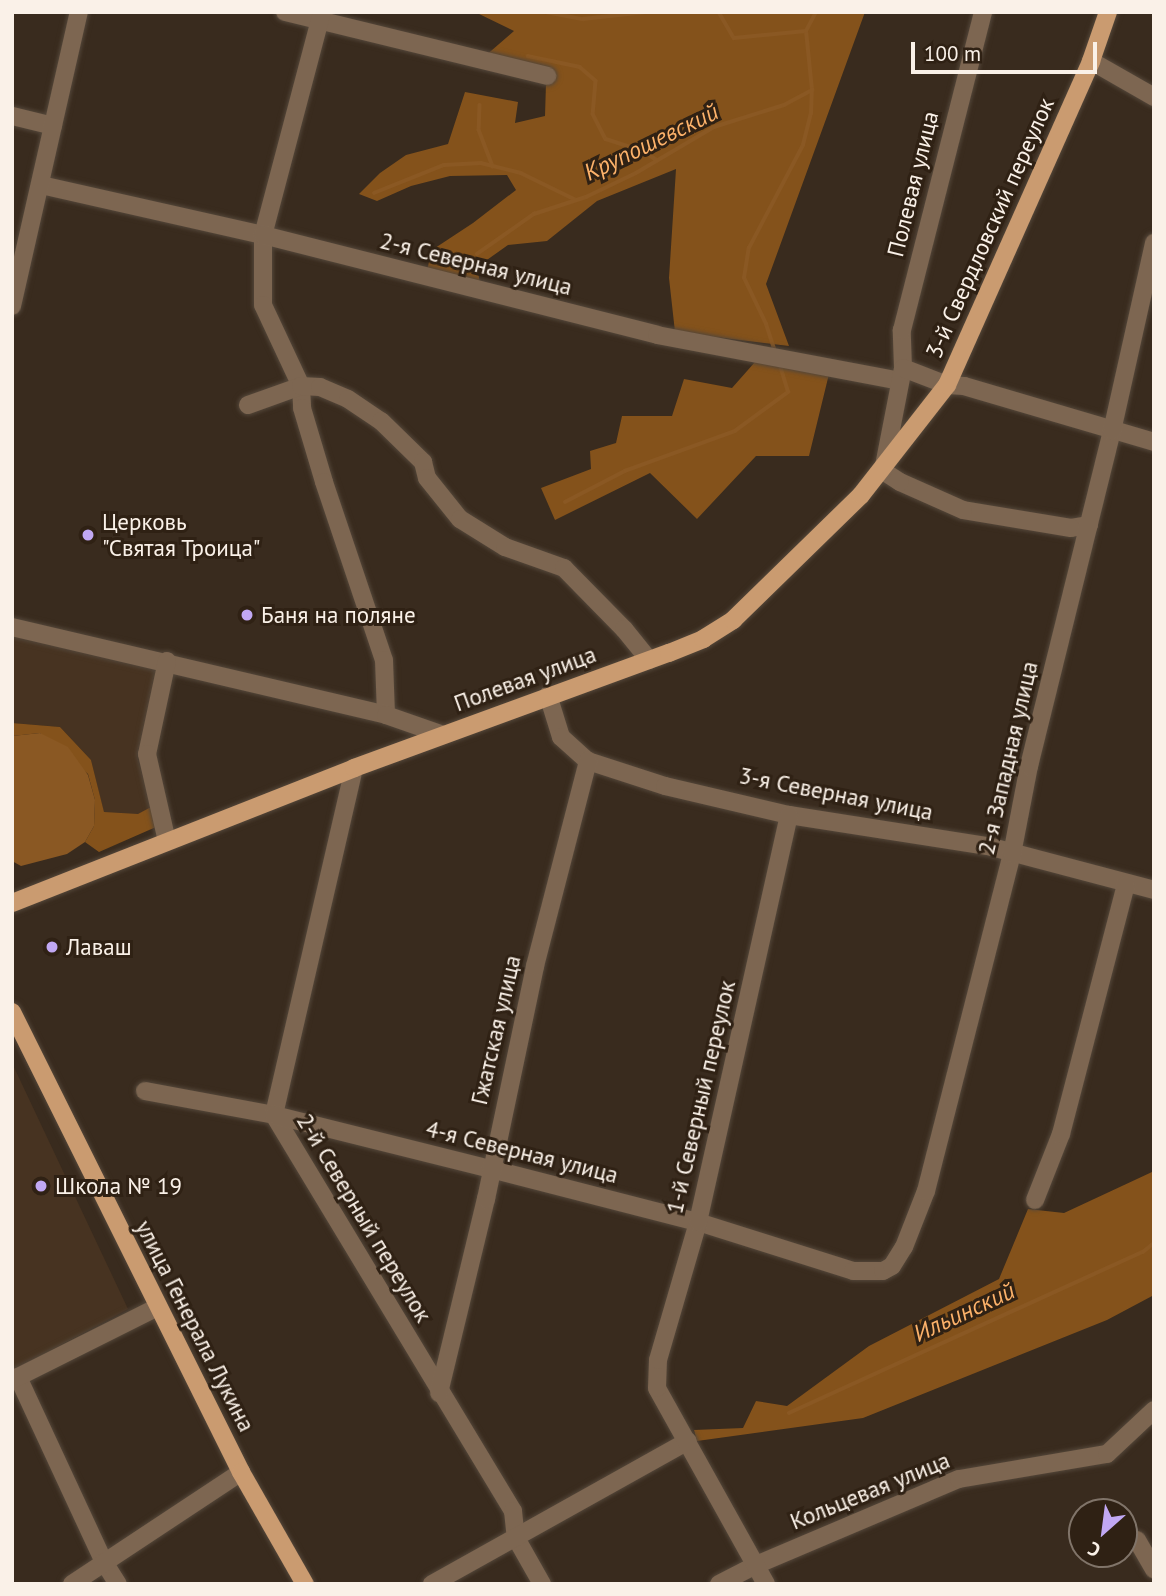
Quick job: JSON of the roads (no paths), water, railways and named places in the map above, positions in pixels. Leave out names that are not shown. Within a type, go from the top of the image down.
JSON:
[{"type":"main road","name":"3-й Свердловский переулок","points":[[947,385],[1091,61],[1108,12]]},
{"type":"main road","name":"Полевая улица","points":[[12,903],[354,768],[703,639],[733,620],[800,558],[883,471],[947,385]]},
{"type":"main road","points":[[12,888],[35,893]]},
{"type":"main road","name":"улица Генерала Лукина","points":[[12,1012],[241,1472],[304,1584]]},
{"type":"street","points":[[12,306],[15,283],[41,185],[79,12]]},
{"type":"street","points":[[285,12],[321,17],[547,76]]},
{"type":"street","name":"Полевая улица","points":[[902,375],[902,330],[983,12]]},
{"type":"street","points":[[321,17],[262,235],[263,305],[300,386],[302,408],[313,445],[384,660],[386,715]]},
{"type":"street","points":[[1091,61],[1154,97]]},
{"type":"street","points":[[12,116],[53,126]]},
{"type":"street","name":"2-я Северная улица","points":[[41,185],[262,235],[657,335],[964,386],[1084,419],[1112,431],[1154,442]]},
{"type":"street","name":"2-я Западная улица","points":[[883,1271],[892,1266],[904,1247],[926,1191],[1012,853],[1029,766],[1112,431],[1154,243]]},
{"type":"street","points":[[902,375],[883,471],[900,482],[963,510],[1071,528],[1089,525]]},
{"type":"street","points":[[248,405],[300,386],[320,387],[348,399],[381,421],[423,462],[427,478],[460,519],[505,547],[564,568],[624,629],[649,660]]},
{"type":"street","points":[[12,627],[166,661],[386,715],[443,735]]},
{"type":"street","points":[[166,661],[147,754],[167,841]]},
{"type":"street","name":"3-я Северная улица","points":[[548,695],[561,737],[588,761],[666,786],[789,815],[988,846],[1126,885],[1154,890]]},
{"type":"street","name":"Гжатская улица","points":[[439,1393],[535,965],[588,761]]},
{"type":"street","name":"2-й Северный переулок","points":[[354,768],[274,1115],[439,1393],[513,1511],[516,1538],[542,1584]]},
{"type":"street","name":"1-й Северный переулок","points":[[688,1441],[657,1388],[658,1360],[698,1222],[789,815]]},
{"type":"street","points":[[1035,1200],[1061,1134],[1126,885]]},
{"type":"street","name":"4-я Северная улица","points":[[145,1091],[274,1115],[698,1222],[853,1271],[883,1271]]},
{"type":"street","points":[[118,1584],[104,1562],[15,1379],[158,1307]]},
{"type":"street","name":"Кольцевая улица","points":[[719,1584],[756,1565],[959,1479],[1107,1454],[1154,1410]]},
{"type":"street","points":[[432,1584],[688,1441],[766,1584]]},
{"type":"street","points":[[72,1584],[241,1472]]},
{"type":"street","points":[[1138,1542],[1154,1570]]},
{"type":"waterway","points":[[546,12],[583,19],[646,12]]},
{"type":"waterway","points":[[719,12],[734,38],[806,31]]},
{"type":"waterway","name":"Крупошевский","points":[[477,254],[534,214],[586,197],[636,173],[714,127],[784,105],[812,90],[806,31],[816,12]]},
{"type":"waterway","points":[[528,56],[580,67],[596,81],[593,114],[606,139],[643,151],[657,160]]},
{"type":"waterway","points":[[775,352],[766,324],[744,278],[749,248],[803,145],[811,114],[812,90]]},
{"type":"waterway","points":[[480,105],[479,130],[493,166]]},
{"type":"waterway","points":[[374,193],[444,165],[481,163],[521,173],[576,200]]},
{"type":"waterway","points":[[565,502],[625,471],[735,431],[788,392],[779,363]]},
{"type":"waterway","name":"Ильинский","points":[[789,1413],[1143,1252],[1154,1243]]},
{"type":"place","name":"Церковь \"Святая Троица\"","points":[[88,535]]},
{"type":"place","name":"Баня на поляне","points":[[247,615]]},
{"type":"place","name":"Лаваш","points":[[52,947]]},
{"type":"place","name":"Школа № 19","points":[[41,1186]]}]
